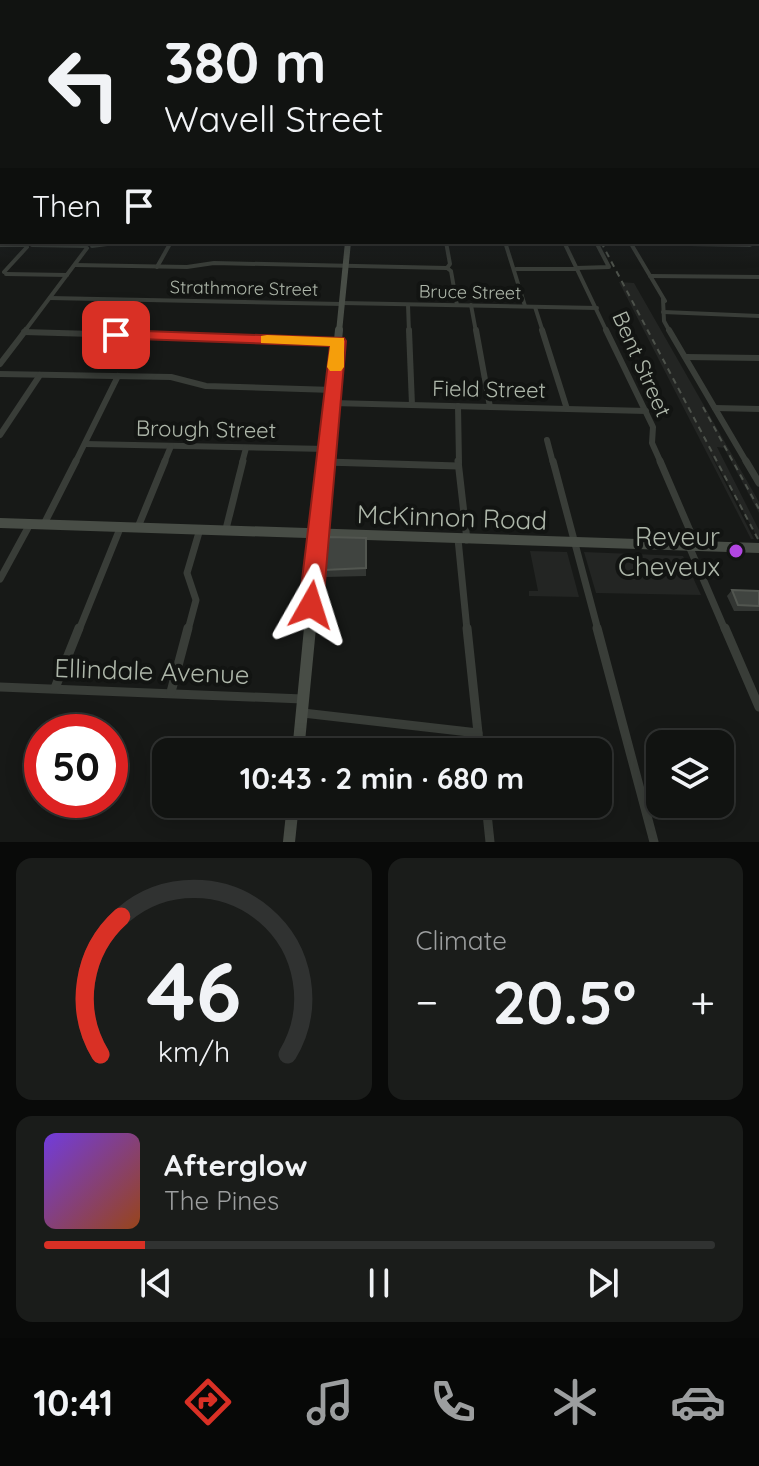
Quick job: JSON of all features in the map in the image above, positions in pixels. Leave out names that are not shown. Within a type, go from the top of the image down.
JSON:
[{"type":"main road","points":[[299,738],[348,244]]},
{"type":"main road","name":"McKinnon Road","points":[[0,523],[758,548]]},
{"type":"main road","points":[[289,842],[292,818]]},
{"type":"street","points":[[0,245],[89,245],[117,249],[120,244]]},
{"type":"street","points":[[157,267],[170,244]]},
{"type":"street","points":[[446,244],[450,264],[447,268]]},
{"type":"street","points":[[506,244],[525,306]]},
{"type":"street","name":"Bent Street","points":[[565,244],[654,428],[652,443],[759,707]]},
{"type":"street","points":[[516,269],[609,267],[597,244]]},
{"type":"street","points":[[631,244],[663,299],[671,329],[686,357],[755,470],[759,483]]},
{"type":"street","points":[[690,244],[750,245]]},
{"type":"street","points":[[2,274],[29,245]]},
{"type":"street","points":[[0,364],[2,357],[89,245]]},
{"type":"street","points":[[75,265],[157,267],[214,263],[447,268],[451,271],[457,305]]},
{"type":"street","points":[[2,274],[67,275]]},
{"type":"street","points":[[650,276],[759,277]]},
{"type":"street","name":"Strathmore Street","points":[[50,298],[342,304]]},
{"type":"street","name":"Bruce Street","points":[[342,304],[597,308]]},
{"type":"street","points":[[408,305],[412,405]]},
{"type":"street","points":[[471,305],[490,407]]},
{"type":"street","points":[[535,307],[567,409]]},
{"type":"street","points":[[665,313],[759,316]]},
{"type":"street","points":[[24,332],[338,341]]},
{"type":"street","points":[[686,357],[759,358]]},
{"type":"street","points":[[0,374],[171,377],[206,386],[333,390]]},
{"type":"street","points":[[0,435],[40,375]]},
{"type":"street","points":[[44,524],[118,376]]},
{"type":"street","name":"Field Street","points":[[332,403],[646,411]]},
{"type":"street","points":[[458,406],[462,540],[479,738]]},
{"type":"street","points":[[715,408],[759,409]]},
{"type":"street","points":[[547,440],[654,842]]},
{"type":"street","name":"Brough Street","points":[[85,444],[327,449]]},
{"type":"street","points":[[138,527],[171,446]]},
{"type":"street","points":[[226,529],[246,448]]},
{"type":"street","points":[[326,462],[458,466]]},
{"type":"street","points":[[0,579],[30,524]]},
{"type":"street","points":[[55,688],[121,526]]},
{"type":"street","points":[[171,692],[196,600],[187,573],[200,529]]},
{"type":"street","name":"Ellindale Avenue","points":[[0,687],[303,699]]},
{"type":"street","points":[[301,713],[478,733]]},
{"type":"street","points":[[487,818],[490,842]]},
{"type":"shaded area","points":[[619,282],[634,283],[759,502],[759,513],[724,448],[717,447],[759,530],[759,540],[707,447],[754,539],[751,539]]},
{"type":"shaded area","points":[[530,551],[567,552],[579,597],[529,596],[529,591],[538,591]]},
{"type":"shaded area","points":[[584,552],[683,556],[701,595],[596,593]]},
{"type":"building","points":[[329,537],[366,538],[366,568],[324,570]]},
{"type":"building","points":[[732,590],[759,591],[759,606],[738,605]]},
{"type":"railway","points":[[602,244],[759,541]]},
{"type":"railway","points":[[703,407],[759,509]]},
{"type":"slow traffic","points":[[267,339],[338,341],[336,367]]},
{"type":"place","name":"Reveur Cheveux","points":[[736,551]]},
{"type":"route","points":[[116,335],[338,341],[311,605]]}]
